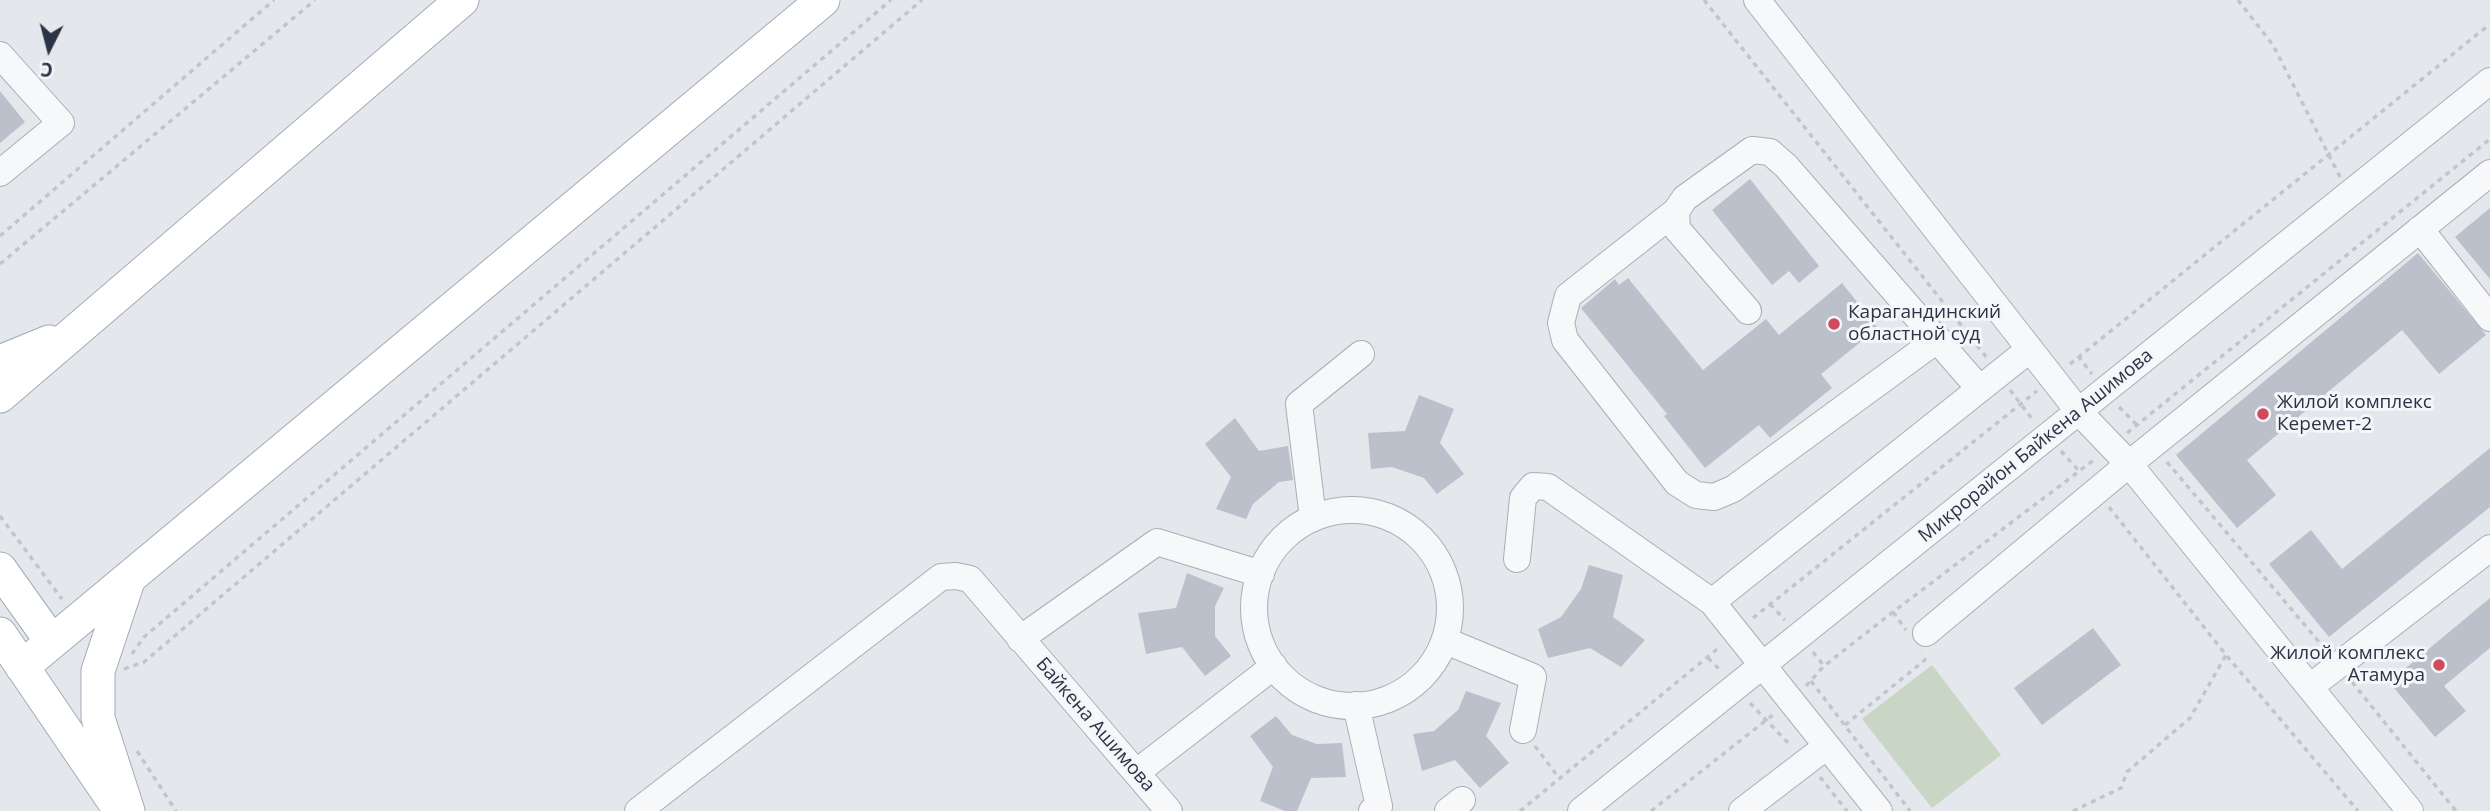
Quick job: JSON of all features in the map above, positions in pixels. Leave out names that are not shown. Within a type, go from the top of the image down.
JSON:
[{"type":"main road","points":[[0,396],[70,333],[462,0]]},
{"type":"main road","points":[[22,667],[823,0]]},
{"type":"main road","points":[[0,362],[70,333]]},
{"type":"main road","points":[[0,569],[52,642]]},
{"type":"main road","points":[[128,581],[98,671],[98,718],[128,811]]},
{"type":"main road","points":[[0,634],[121,811]]},
{"type":"street","points":[[1757,0],[2079,412],[2121,455],[2410,811]]},
{"type":"street","points":[[0,55],[61,123],[0,173]]},
{"type":"street","name":"Микрорайон Байкена Ашимова","points":[[1581,811],[2490,81]]},
{"type":"street","points":[[1938,338],[1733,489],[1714,497],[1696,495],[1678,483],[1565,340],[1561,323],[1568,296],[1676,211],[1685,198],[1752,149],[1770,152],[1786,166],[1938,338],[1989,381]]},
{"type":"street","points":[[1919,641],[2088,481],[2490,173]]},
{"type":"street","points":[[1676,211],[1678,229],[1748,312]]},
{"type":"street","points":[[2420,229],[2490,318]]},
{"type":"street","points":[[1712,602],[2030,349]]},
{"type":"street","points":[[1313,518],[1299,404],[1361,355]]},
{"type":"street","points":[[1517,559],[1523,498],[1533,486],[1548,486],[1712,602],[1879,811]]},
{"type":"street","points":[[1345,510],[1377,513],[1407,526],[1430,548],[1446,577],[1451,609],[1446,641],[1430,669],[1406,691],[1376,704],[1344,706],[1312,698],[1285,680],[1265,655],[1255,624],[1255,592],[1261,574],[1266,561],[1286,535],[1313,518],[1345,510]]},
{"type":"street","points":[[1020,639],[1157,542],[1261,574]]},
{"type":"street","points":[[2309,687],[2490,548]]},
{"type":"street","name":"Байкена Ашимова","points":[[638,811],[941,577],[956,576],[970,579],[1169,811]]},
{"type":"street","points":[[1446,641],[1533,677],[1523,730]]},
{"type":"street","points":[[1137,772],[1274,666]]},
{"type":"street","points":[[1356,705],[1379,806],[1372,811]]},
{"type":"street","points":[[1742,811],[1827,746]]},
{"type":"path","points":[[0,236],[274,0]]},
{"type":"path","points":[[0,264],[314,0]]},
{"type":"path","points":[[891,0],[144,637],[120,670],[144,662],[922,0]]},
{"type":"path","points":[[1704,0],[1989,381],[2018,404],[2088,481],[2227,655],[2358,811]]},
{"type":"path","points":[[2238,0],[2273,45],[2349,194]]},
{"type":"path","points":[[1520,811],[2018,404],[2054,378],[2490,24]]},
{"type":"path","points":[[1651,811],[1792,700],[1893,612],[2088,481],[2121,455],[2490,139]]},
{"type":"path","points":[[2145,435],[2339,665],[2456,811]]},
{"type":"path","points":[[0,516],[79,622]]},
{"type":"path","points":[[1845,725],[1925,660],[1919,641],[1893,612]]},
{"type":"path","points":[[2073,811],[2122,788],[2127,772],[2190,718],[2227,655]]},
{"type":"path","points":[[1811,681],[1910,811]]},
{"type":"path","points":[[1523,730],[1559,778]]},
{"type":"path","points":[[136,749],[176,811]]},
{"type":"green space","points":[[1932,665],[2001,755],[1932,808],[1862,719]]},
{"type":"building","points":[[0,91],[25,122],[0,143]]},
{"type":"building","points":[[1750,179],[1819,266],[1799,283],[1789,271],[1772,285],[1712,210]]},
{"type":"building","points":[[2490,208],[2490,279],[2455,237]]},
{"type":"building","name":"Жилой комплекс Керемет-2","points":[[2418,253],[2486,335],[2439,374],[2402,330],[2247,460],[2276,495],[2237,528],[2176,455]]},
{"type":"building","name":"Карагандинский областной суд","points":[[1628,278],[1703,370],[1766,319],[1779,335],[1842,283],[1878,328],[1821,374],[1832,388],[1770,438],[1759,425],[1705,468],[1664,416],[1667,414],[1581,308],[1615,279],[1619,285]]},
{"type":"building","points":[[1419,395],[1454,409],[1440,443],[1464,474],[1437,494],[1424,478],[1392,467],[1371,469],[1368,433],[1405,431]]},
{"type":"building","points":[[1235,418],[1259,451],[1288,446],[1293,480],[1279,482],[1253,504],[1246,519],[1216,509],[1231,477],[1205,444]]},
{"type":"building","name":"Жилой комплекс Керемет-2","points":[[2490,448],[2490,507],[2329,637],[2269,564],[2311,530],[2342,569]]},
{"type":"building","points":[[1589,565],[1623,575],[1613,617],[1645,640],[1621,667],[1590,648],[1548,658],[1538,629],[1561,617],[1581,589]]},
{"type":"building","points":[[1187,573],[1224,588],[1215,606],[1215,636],[1231,656],[1205,676],[1182,647],[1146,654],[1138,613],[1176,608]]},
{"type":"building","name":"Жилой комплекс Атамура","points":[[2490,598],[2490,648],[2444,686],[2466,711],[2435,737],[2389,682]]},
{"type":"building","points":[[2093,628],[2121,665],[2042,725],[2014,688]]},
{"type":"building","points":[[1466,691],[1501,703],[1486,736],[1509,763],[1480,788],[1455,760],[1422,771],[1413,734],[1434,731],[1458,710]]},
{"type":"building","points":[[1276,716],[1292,735],[1317,744],[1342,743],[1346,777],[1311,778],[1297,811],[1285,811],[1260,801],[1273,767],[1250,736]]},
{"type":"place","name":"Карагандинский областной суд","points":[[1834,324]]},
{"type":"place","name":"Жилой комплекс Керемет-2","points":[[2263,414]]},
{"type":"place","name":"Жилой комплекс Атамура","points":[[2439,665]]}]
